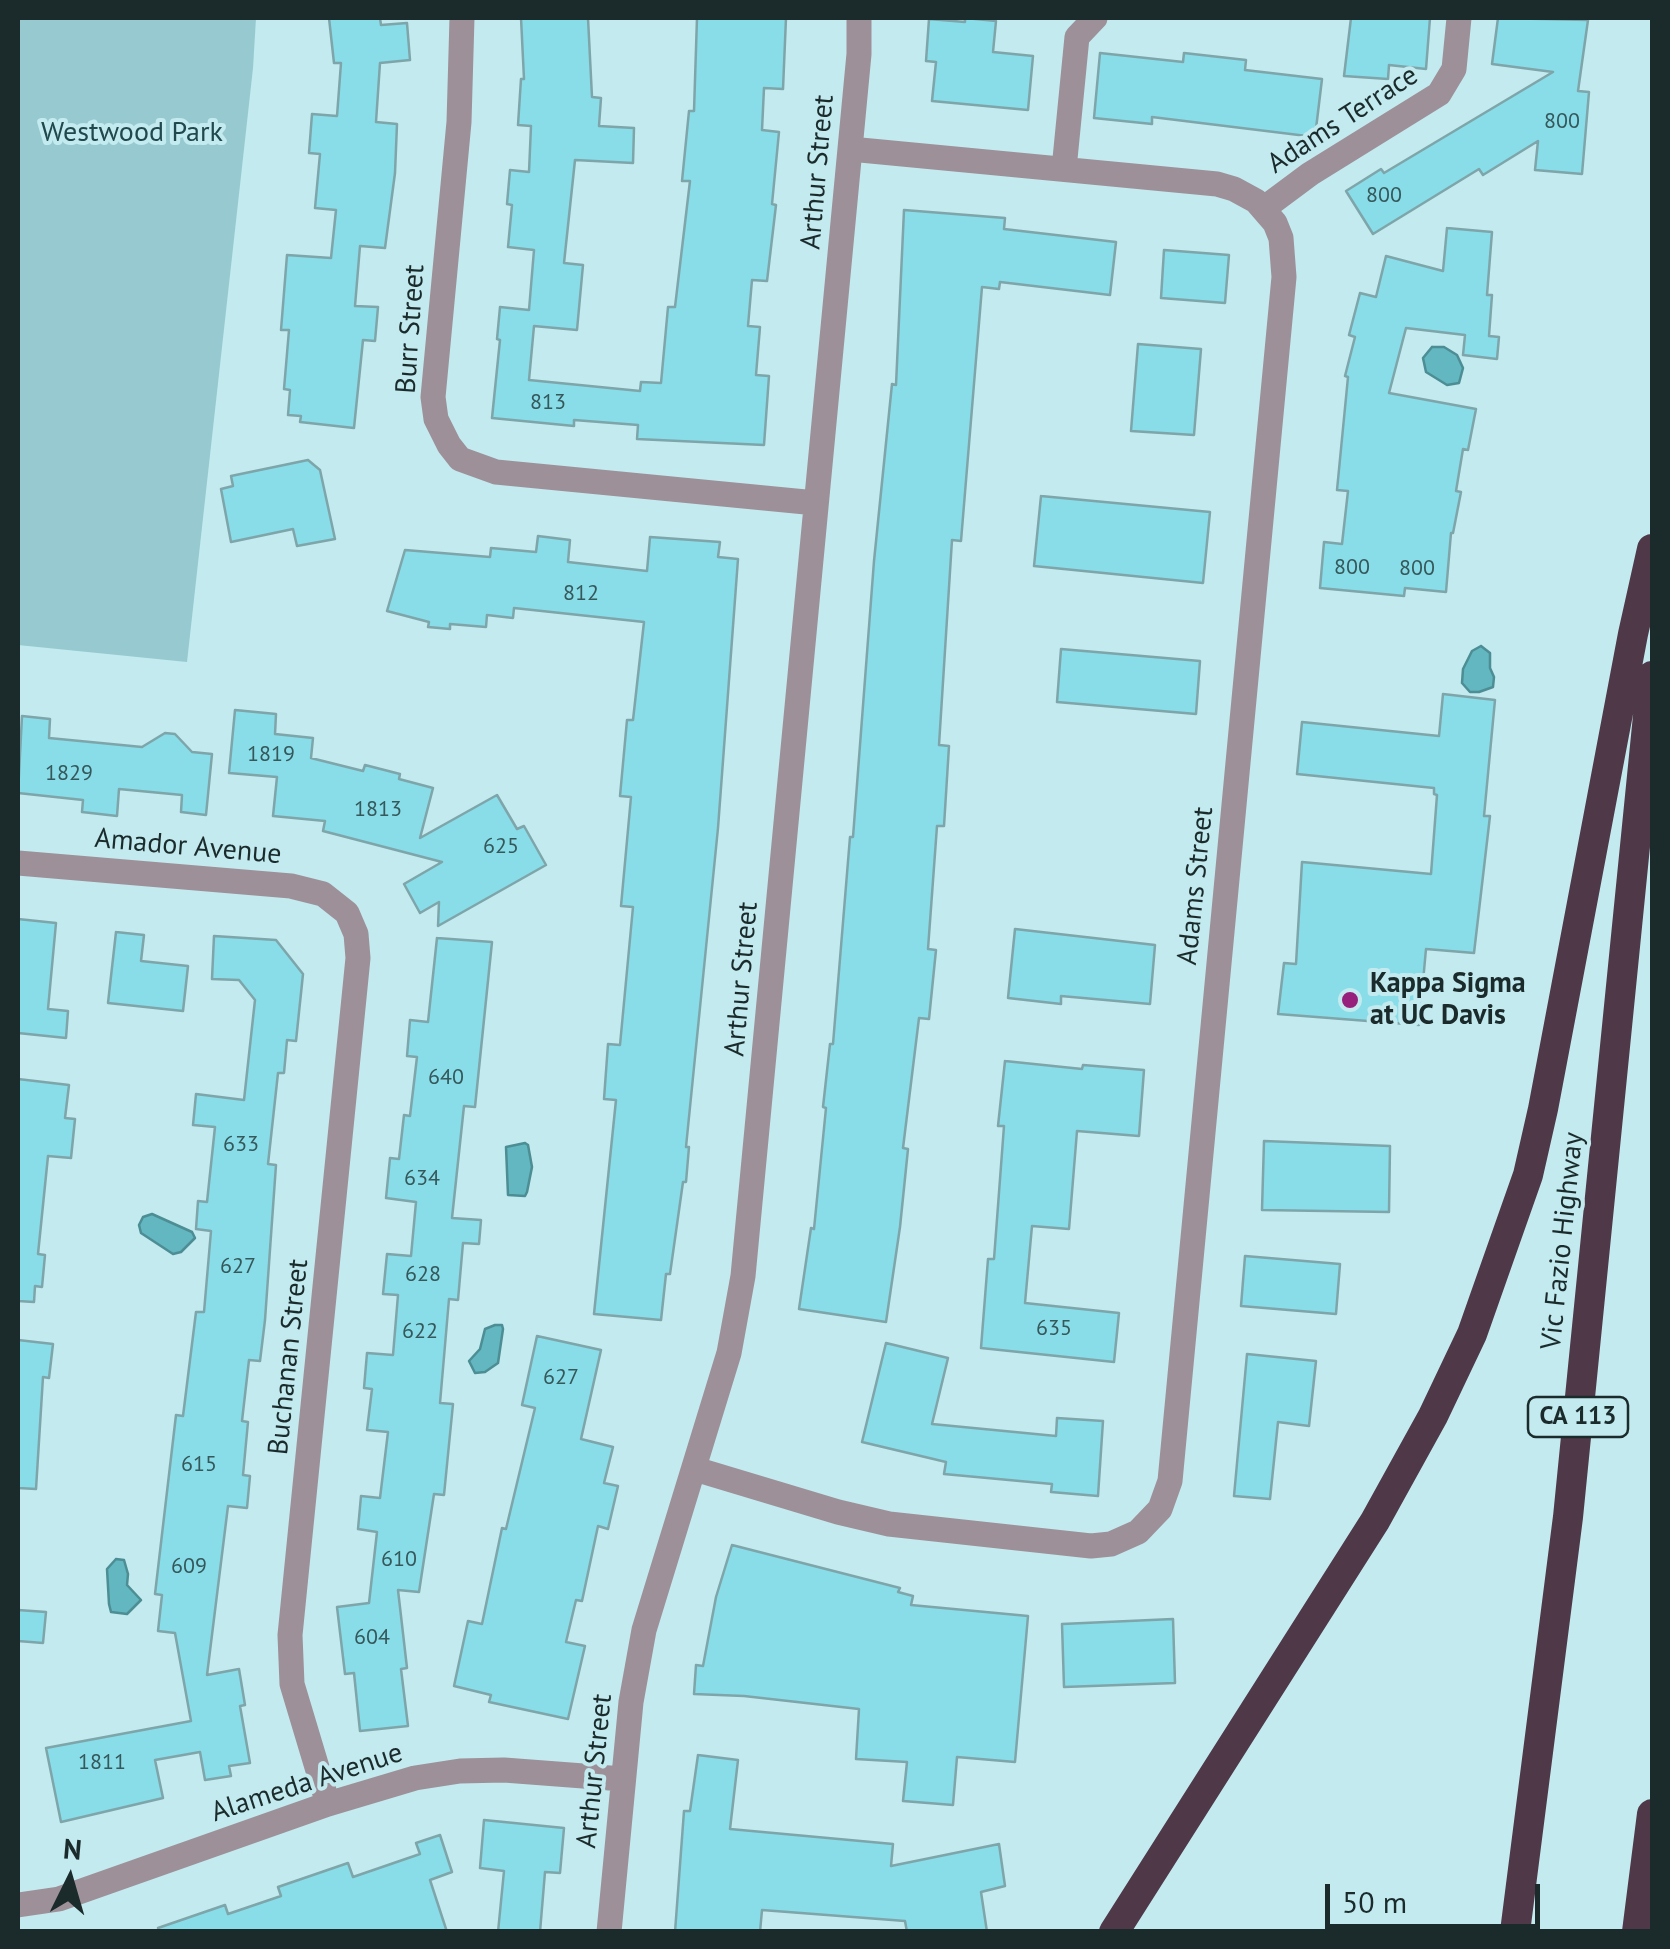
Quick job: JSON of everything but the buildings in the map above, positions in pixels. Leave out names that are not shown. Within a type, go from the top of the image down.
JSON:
[{"type":"highway","points":[[1114,1932],[1375,1521],[1433,1416],[1472,1334],[1528,1176],[1540,1126],[1652,549]]},
{"type":"highway","name":"Vic Fazio Highway","points":[[1515,1932],[1568,1517],[1652,676]]},
{"type":"highway","points":[[1637,1932],[1652,1814]]},
{"type":"street","name":"Burr Street","points":[[462,18],[460,122],[433,397],[436,419],[449,444],[460,459],[496,472],[816,504]]},
{"type":"street","name":"Arthur Street","points":[[609,1932],[632,1702],[644,1630],[729,1352],[743,1276],[850,150],[859,18]]},
{"type":"street","points":[[1064,169],[1077,37],[1096,18]]},
{"type":"street","name":"Adams Terrace","points":[[1263,209],[1310,174],[1439,94],[1454,68],[1459,18]]},
{"type":"street","points":[[850,150],[1217,184],[1247,195],[1263,209]]},
{"type":"street","name":"Adams Street","points":[[695,1468],[890,1524],[1091,1546],[1110,1544],[1138,1532],[1160,1509],[1166,1496],[1172,1467],[1284,277],[1281,238],[1263,209]]},
{"type":"street","name":"Amador Avenue","points":[[18,863],[291,886],[323,894],[347,912]]},
{"type":"street","name":"Buchanan Street","points":[[328,1804],[292,1684],[290,1635],[358,958],[356,934],[347,912]]},
{"type":"street","name":"Alameda Avenue","points":[[18,1905],[58,1899],[328,1804],[415,1778],[504,1770],[623,1780]]},
{"type":"green space","name":"Westwood Park","points":[[18,18],[256,18],[187,662],[18,645]]},
{"type":"shaded area","points":[[1432,347],[1444,347],[1457,355],[1463,368],[1459,383],[1447,385],[1426,372],[1423,358]]},
{"type":"shaded area","points":[[1481,646],[1490,653],[1493,687],[1470,692],[1462,683],[1463,669],[1472,651]]},
{"type":"shaded area","points":[[525,1143],[532,1167],[527,1192],[525,1196],[508,1195],[506,1147]]},
{"type":"shaded area","points":[[152,1214],[192,1232],[195,1238],[181,1252],[173,1254],[141,1233],[143,1217]]},
{"type":"shaded area","points":[[502,1325],[503,1329],[498,1363],[485,1372],[475,1373],[469,1361],[480,1349],[485,1329]]},
{"type":"shaded area","points":[[116,1559],[124,1560],[127,1585],[141,1600],[127,1614],[111,1612],[109,1604],[107,1569]]},
{"type":"place","name":"Kappa Sigma at UC Davis","points":[[1350,1000]]}]
